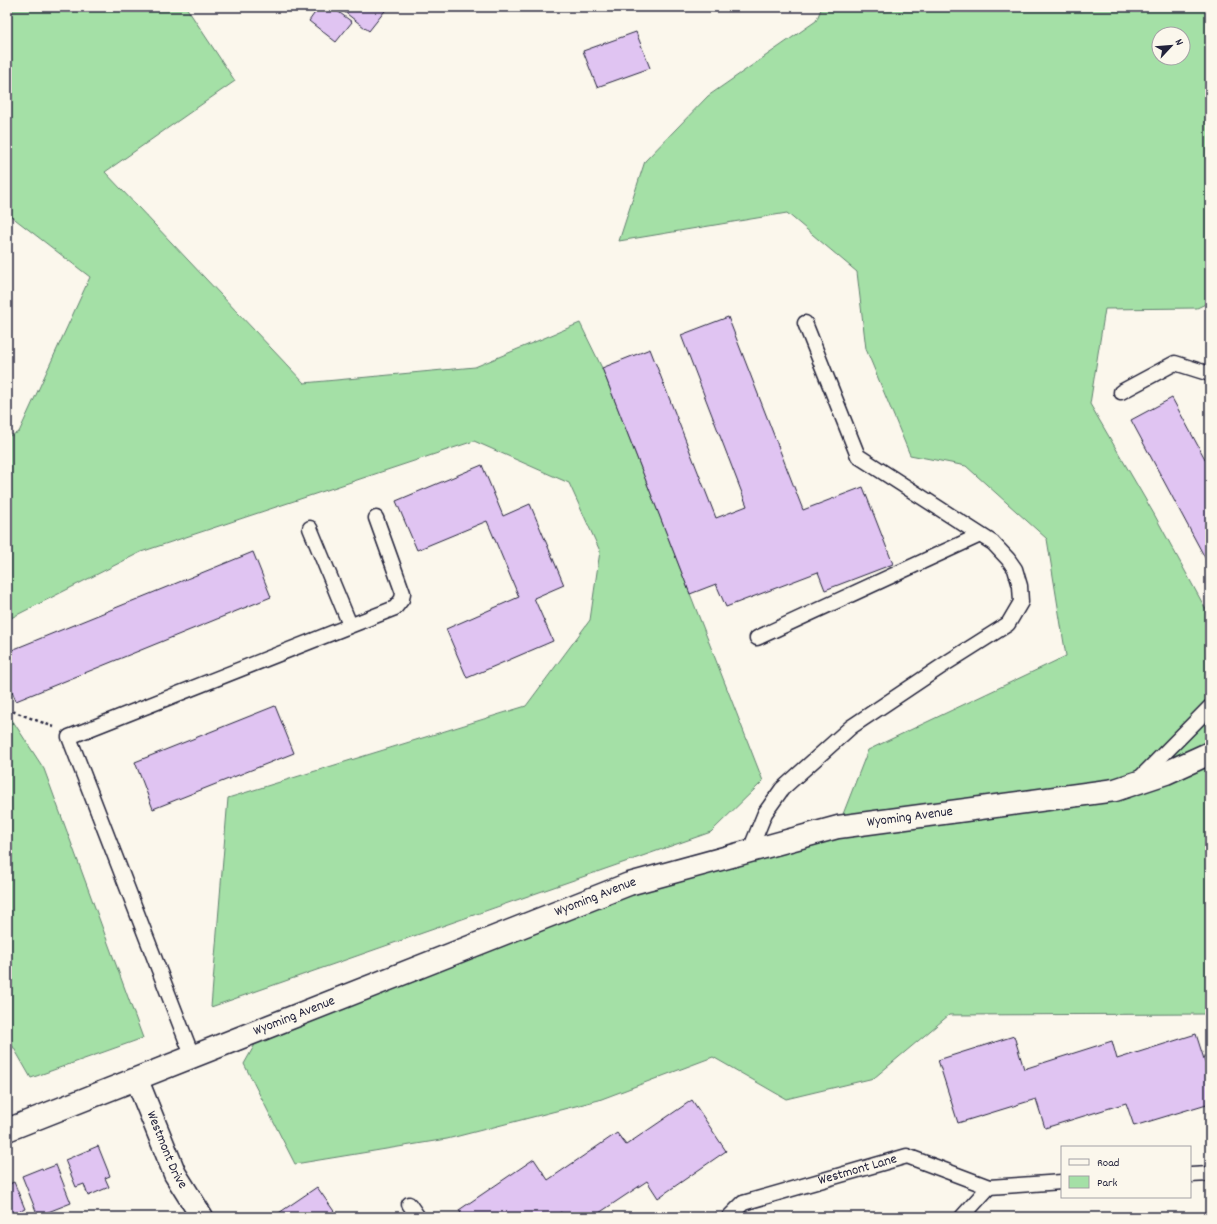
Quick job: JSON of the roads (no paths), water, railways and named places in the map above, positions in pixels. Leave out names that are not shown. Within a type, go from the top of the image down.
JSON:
[{"type":"street","name":"Wyoming Avenue","points":[[7,1130],[193,1058],[629,884],[838,827],[1115,790],[1166,773],[1210,753]]},
{"type":"street","name":"Westmont Drive","points":[[137,1080],[175,1174],[202,1217]]},
{"type":"lane","points":[[750,850],[766,813],[782,789],[851,727],[1008,624],[1021,602],[1020,586],[1015,569],[1008,559],[993,544],[978,536],[858,456],[805,323]]},
{"type":"lane","points":[[1121,392],[1175,363],[1210,374]]},
{"type":"lane","points":[[193,1058],[69,737],[395,608],[404,596],[376,518]]},
{"type":"lane","points":[[310,528],[350,626]]},
{"type":"lane","points":[[757,638],[978,536]]},
{"type":"lane","points":[[1135,783],[1210,707]]},
{"type":"lane","name":"Westmont Lane","points":[[729,1217],[743,1203],[907,1156],[989,1187],[1061,1182]]},
{"type":"lane","points":[[1191,1175],[1210,1174]]},
{"type":"lane","points":[[962,1217],[989,1187]]},
{"type":"lane","points":[[409,1204],[418,1217]]}]
